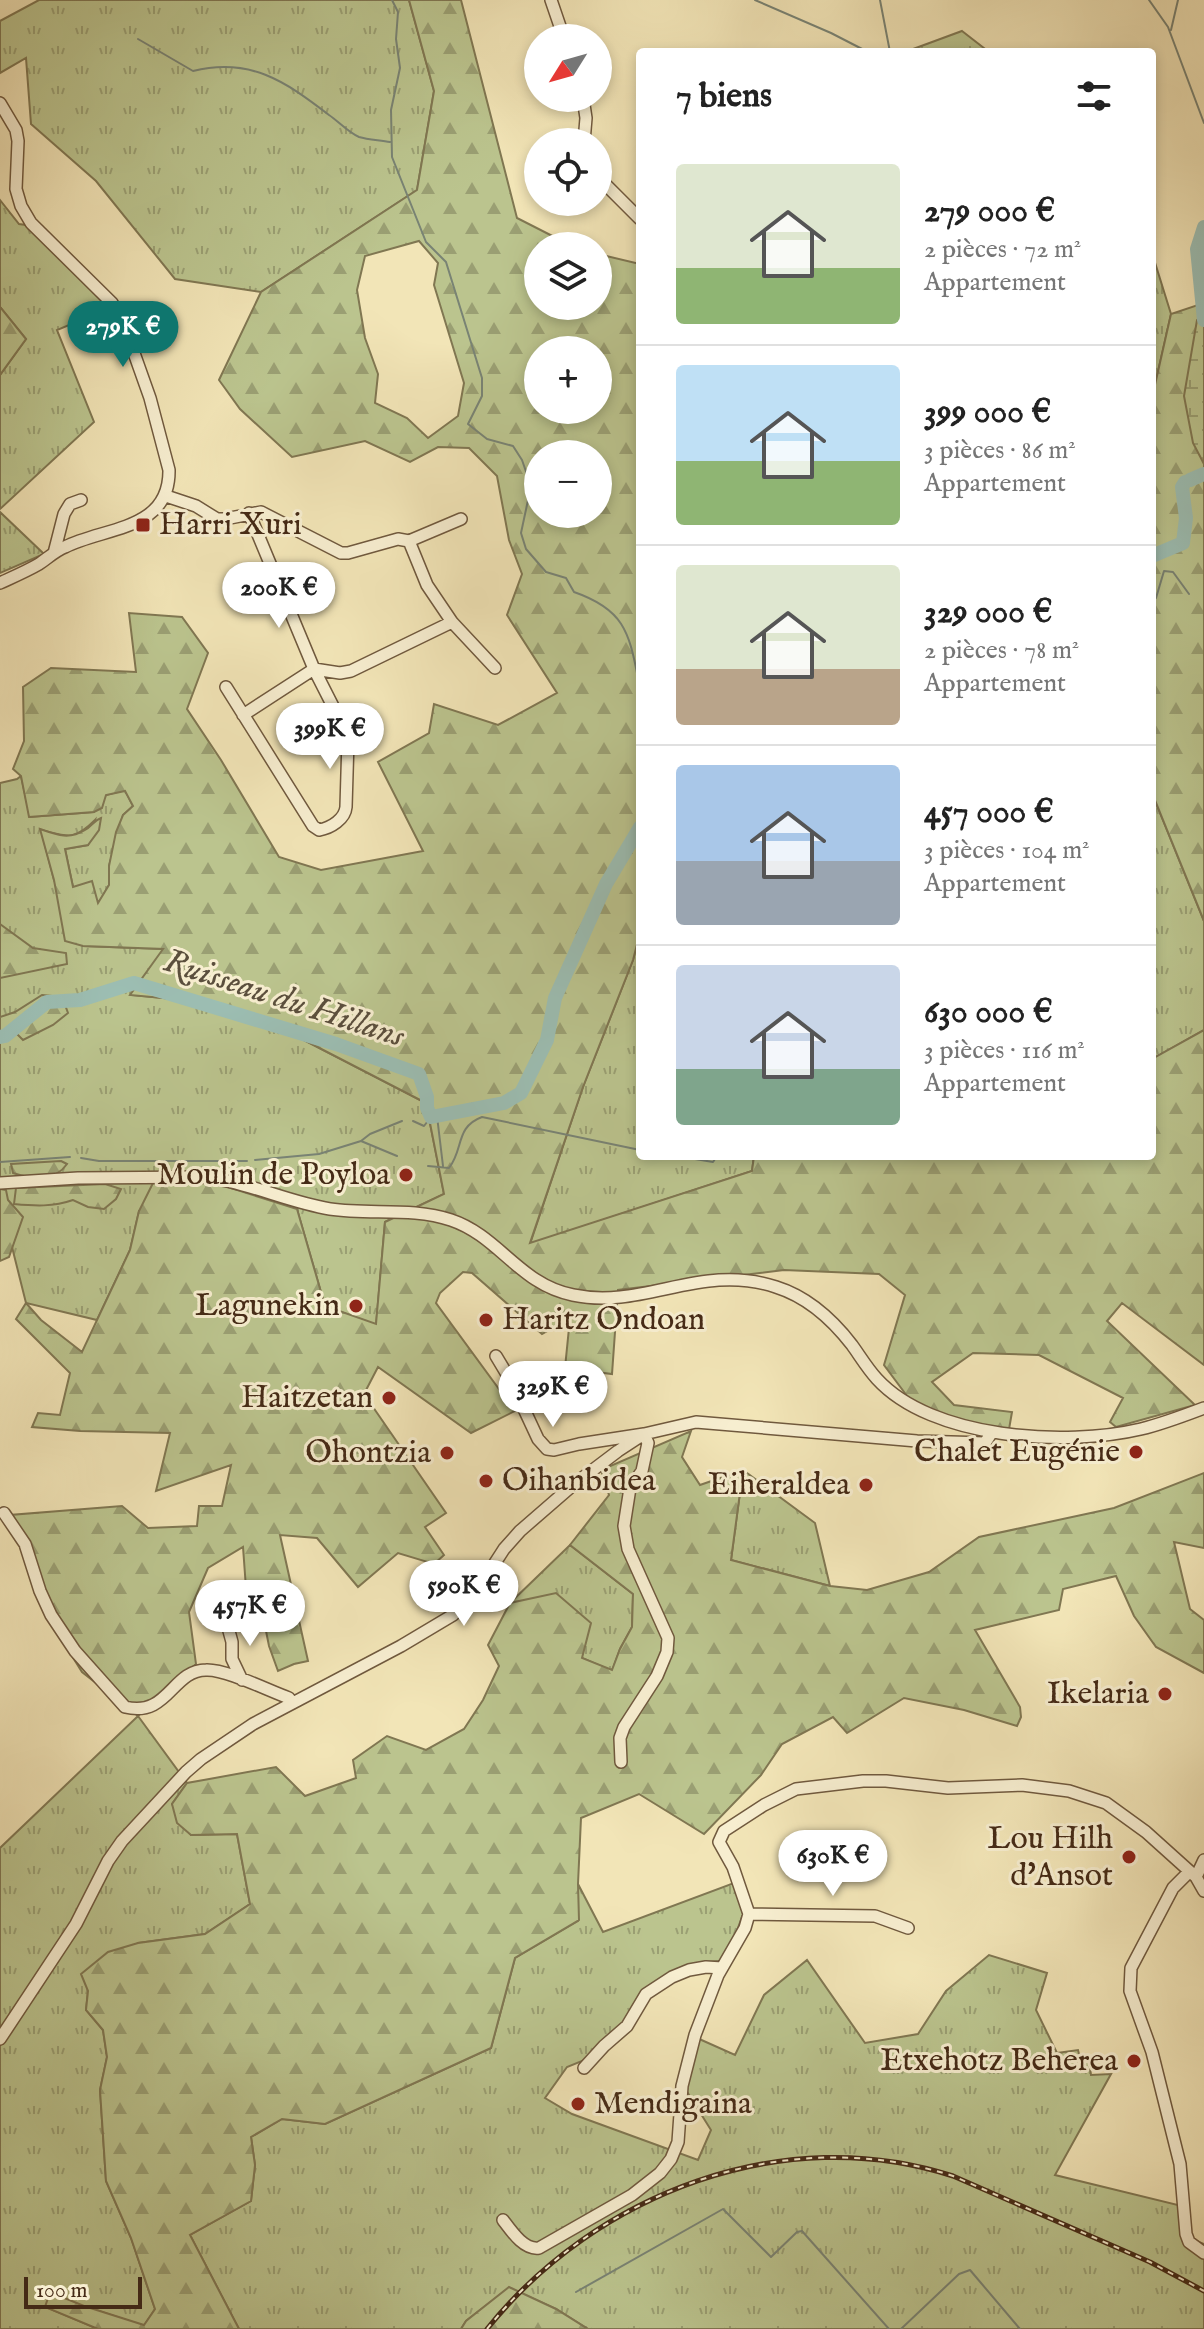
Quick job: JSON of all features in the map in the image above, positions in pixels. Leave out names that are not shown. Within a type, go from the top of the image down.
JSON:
[{"type":"street","points":[[551,0],[559,24]]},
{"type":"street","points":[[0,103],[16,130],[16,189],[21,206],[31,223],[112,303],[123,322],[150,398],[169,470],[166,496],[144,518],[126,527],[67,545],[39,564],[0,583]]},
{"type":"street","points":[[612,191],[636,215]]},
{"type":"street","points":[[166,496],[196,506],[217,519],[261,512],[341,553],[398,539],[409,541],[461,519]]},
{"type":"street","points":[[54,553],[64,514],[70,504],[81,500]]},
{"type":"street","points":[[226,687],[313,826],[319,830],[325,829],[342,818],[346,807],[348,740],[345,730],[314,669],[249,513]]},
{"type":"street","points":[[409,541],[427,585],[452,622],[495,668]]},
{"type":"street","points":[[243,715],[314,669],[351,671],[452,622]]},
{"type":"street","points":[[0,1183],[78,1178],[207,1177],[327,1208],[432,1215],[452,1220],[476,1233],[540,1284],[591,1298],[616,1298],[726,1278],[778,1287],[805,1300],[829,1318],[876,1378],[906,1404],[944,1420],[992,1432],[1037,1437],[1109,1434],[1139,1430],[1204,1408]]},
{"type":"street","points":[[496,1356],[538,1439],[547,1449],[644,1434],[696,1422],[917,1441],[985,1443],[992,1432]]},
{"type":"street","points":[[0,2039],[76,1924],[108,1861],[122,1841],[175,1783],[201,1759],[253,1724],[453,1615],[475,1594],[504,1549],[520,1531],[573,1485],[644,1434]]},
{"type":"street","points":[[621,1762],[620,1738],[624,1727],[657,1676],[667,1652],[668,1638],[628,1549],[624,1526],[630,1488],[642,1471],[648,1443],[644,1434]]},
{"type":"street","points":[[4,1513],[25,1544],[51,1615],[75,1651],[125,1707],[134,1710],[153,1707],[191,1674],[203,1669],[242,1680],[289,1698],[292,1703]]},
{"type":"street","points":[[229,1631],[232,1659],[242,1680]]},
{"type":"street","points":[[503,2220],[525,2244],[533,2249],[539,2248],[632,2195],[660,2173],[671,2159],[678,2142],[682,2086],[695,2035],[722,1968],[745,1928],[749,1914],[733,1867],[719,1842],[724,1831],[796,1789],[886,1781],[948,1788],[1022,1785],[1087,1795],[1106,1803],[1146,1832],[1192,1875],[1204,1891]]},
{"type":"street","points":[[1204,1860],[1192,1875],[1173,1888],[1131,1968],[1129,1979],[1133,2001],[1152,2052],[1180,2164],[1186,2234],[1189,2242],[1204,2253]]},
{"type":"street","points":[[749,1914],[875,1916],[908,1928]]},
{"type":"street","points":[[584,2068],[627,2026],[646,1994],[689,1970],[722,1968]]},
{"type":"green space","points":[[39,0],[409,0],[434,91],[417,190],[261,292],[175,279],[96,181],[31,124],[26,58],[0,73],[0,21]]},
{"type":"green space","points":[[409,0],[461,0],[517,218],[544,232],[524,232],[524,320],[612,320],[612,257],[636,263],[636,948],[583,1087],[530,1243],[752,1171],[753,1160],[1156,1160],[1156,1057],[1204,1030],[1204,1365],[1122,1303],[1107,1321],[1195,1405],[1116,1427],[1110,1422],[1123,1398],[1039,1355],[973,1353],[932,1382],[954,1405],[1012,1412],[1008,1435],[916,1408],[884,1365],[905,1295],[879,1274],[784,1270],[618,1290],[612,1374],[565,1368],[570,1318],[542,1334],[472,1273],[463,1272],[440,1293],[436,1303],[515,1411],[471,1433],[378,1367],[364,1394],[446,1513],[425,1527],[444,1555],[434,1564],[398,1553],[358,1587],[317,1538],[280,1535],[308,1661],[278,1671],[269,1646],[258,1591],[246,1588],[243,1547],[208,1568],[189,1612],[196,1664],[138,1716],[82,1672],[41,1606],[10,1515],[122,1506],[148,1528],[197,1526],[199,1506],[222,1506],[231,1465],[156,1491],[170,1433],[32,1427],[38,1413],[60,1415],[70,1373],[16,1319],[26,1303],[41,1320],[82,1352],[130,1250],[139,1211],[153,1183],[212,1182],[297,1209],[325,1306],[376,1324],[385,1222],[444,1194],[426,1103],[271,1023],[195,1001],[130,995],[163,949],[83,946],[65,941],[54,880],[40,829],[57,835],[74,835],[101,818],[99,830],[88,845],[65,849],[73,887],[92,881],[98,903],[109,885],[109,866],[116,832],[123,815],[133,806],[125,791],[106,795],[102,808],[94,812],[29,817],[21,776],[13,769],[24,741],[23,687],[51,668],[136,672],[129,613],[182,617],[208,653],[187,709],[279,857],[321,870],[423,851],[378,762],[429,733],[434,704],[498,725],[557,693],[507,615],[522,574],[509,540],[497,476],[469,448],[438,447],[410,462],[365,441],[292,457],[240,409],[219,380],[261,292],[417,190],[434,91]],"holes":[[[419,241],[438,263],[434,285],[464,383],[458,416],[428,438],[407,418],[375,403],[378,374],[365,338],[357,290],[365,256]]]},
{"type":"green space","points":[[962,31],[984,48],[916,48]]},
{"type":"green space","points":[[0,200],[19,224],[26,225],[110,308],[57,330],[94,422],[0,509],[0,375],[26,339],[0,307]]},
{"type":"green space","points":[[1156,266],[1171,314],[1156,380]]},
{"type":"green space","points":[[1204,303],[1204,921],[1156,803],[1156,380],[1171,314]]},
{"type":"green space","points":[[0,307],[26,339],[0,375]]},
{"type":"green space","points":[[1204,315],[1204,464],[1193,443],[1184,396],[1197,320]]},
{"type":"green space","points":[[0,512],[44,554],[0,573]]},
{"type":"green space","points":[[21,776],[30,817],[94,812],[106,795],[125,790],[133,806],[123,815],[109,866],[109,885],[98,904],[73,887],[65,849],[88,845],[95,820],[81,832],[70,836],[41,830],[54,880],[83,946],[164,949],[131,995],[195,1001],[271,1023],[426,1103],[444,1194],[385,1222],[376,1325],[325,1306],[297,1209],[139,1211],[130,1250],[97,1320],[26,1303],[0,1199],[0,783]]},
{"type":"green space","points":[[1156,803],[1204,921],[1204,1030],[1156,1057]]},
{"type":"green space","points":[[0,924],[33,948],[66,953],[67,964],[0,978]]},
{"type":"green space","points":[[636,948],[636,1160],[753,1160],[752,1171],[530,1244],[583,1087]]},
{"type":"green space","points":[[42,995],[62,997],[68,1013],[53,1025],[23,1040],[16,1033],[0,1042],[0,1017],[15,1012]]},
{"type":"green space","points":[[61,1161],[67,1164],[62,1170],[42,1178],[13,1173],[11,1164]]},
{"type":"green space","points":[[105,1184],[121,1189],[116,1199],[104,1209],[88,1207],[73,1200],[44,1205],[14,1204],[16,1188]]},
{"type":"green space","points":[[0,1189],[6,1190],[8,1200],[23,1217],[9,1257],[0,1261]]},
{"type":"green space","points":[[691,1431],[682,1457],[700,1485],[743,1470],[731,1560],[830,1586],[867,1590],[929,1572],[979,1537],[1114,1508],[1204,1473],[1204,1548],[1174,1542],[1190,1609],[1204,1620],[1204,1673],[1156,1647],[1134,1616],[1116,1576],[1063,1589],[1059,1610],[975,1630],[1020,1707],[1021,1717],[1017,1726],[964,1710],[904,1698],[847,1733],[833,1717],[782,1744],[761,1775],[704,1834],[639,1794],[581,1818],[579,1920],[515,1958],[491,2048],[325,2124],[282,2119],[251,2137],[255,2165],[251,2201],[190,2235],[239,2329],[98,2329],[45,2307],[50,2292],[144,2325],[155,2309],[131,2238],[106,2181],[100,2090],[107,2057],[103,2030],[86,2010],[88,1991],[81,1974],[108,1952],[138,1943],[205,1934],[250,1904],[237,1834],[191,1835],[177,1823],[172,1804],[187,1783],[276,1767],[305,1796],[356,1778],[353,1760],[387,1736],[426,1750],[464,1729],[483,1700],[499,1666],[488,1645],[510,1603],[556,1593],[591,1623],[582,1658],[612,1670],[632,1627],[633,1594],[570,1545],[609,1495],[601,1470]]},
{"type":"green space","points":[[743,1470],[815,1523],[830,1586],[731,1560]]},
{"type":"green space","points":[[570,1545],[633,1594],[632,1627],[612,1671],[582,1658],[510,1603]]},
{"type":"green space","points":[[138,1716],[187,1783],[172,1804],[191,1835],[237,1834],[250,1904],[205,1934],[138,1943],[88,1991],[86,2010],[103,2030],[107,2057],[100,2090],[106,2181],[131,2238],[155,2309],[144,2326],[84,2306],[46,2307],[98,2329],[0,2329],[0,1848]]},
{"type":"green space","points":[[734,1883],[743,1914],[734,1939],[721,1961],[705,1962],[674,1972],[587,2059],[567,2067],[545,2098],[572,2114],[698,2160],[711,2130],[686,2090],[697,2038],[735,2055],[764,1995],[807,1960],[865,2043],[918,2034],[946,1991],[989,1955],[1047,1973],[1036,2010],[1057,2053],[1078,2050],[1080,2058],[1089,2059],[1091,2075],[1111,2074],[1055,2175],[1178,2205],[1194,2240],[1204,2244],[1204,2329],[588,2329],[556,2309],[509,2288],[466,2321],[461,2329],[239,2329],[190,2235],[251,2201],[255,2165],[251,2137],[282,2119],[325,2124],[491,2048],[515,1958],[578,1921],[578,1884],[603,1932]]},
{"type":"green space","points":[[509,2287],[556,2309],[588,2329],[461,2329],[466,2321]]},
{"type":"waterway","points":[[392,0],[398,12],[396,39],[400,68],[391,110],[392,157],[426,242],[446,262],[482,378],[482,396],[468,424],[487,439],[513,446],[522,460],[531,486],[521,533],[526,549],[546,572],[566,578],[574,592],[613,614],[627,635],[636,669]]},
{"type":"waterway","points":[[755,0],[860,48]]},
{"type":"waterway","points":[[880,0],[889,48]]},
{"type":"waterway","points":[[1149,0],[1168,27],[1204,123]]},
{"type":"waterway","points":[[1171,30],[1178,0]]},
{"type":"waterway","points":[[138,39],[193,71],[232,67],[266,75],[297,92],[355,135],[390,142]]},
{"type":"waterway","points":[[1204,227],[1197,249],[1204,320]]},
{"type":"waterway","points":[[1190,480],[1204,474]]},
{"type":"waterway","name":"Ruisseau du Hillans","points":[[1156,554],[1183,543],[1186,518],[1182,487],[1185,482]]},
{"type":"waterway","points":[[1156,598],[1164,571],[1173,572],[1189,594]]},
{"type":"waterway","name":"Ruisseau du Hillans","points":[[0,1037],[47,1002],[80,1000],[134,983],[336,1044],[419,1074],[431,1117],[504,1103],[521,1093],[547,1040],[555,998],[606,884],[636,834]]},
{"type":"waterway","points":[[437,1116],[443,1166]]},
{"type":"waterway","points":[[413,1121],[424,1126],[431,1117]]},
{"type":"waterway","points":[[428,1166],[449,1168],[464,1133],[473,1121],[482,1117],[636,1149]]},
{"type":"waterway","points":[[361,1141],[402,1121]]},
{"type":"waterway","points":[[255,1160],[319,1154],[361,1141],[397,1156]]},
{"type":"waterway","points":[[0,1162],[70,1157]]},
{"type":"waterway","points":[[81,1158],[99,1161],[247,1161]]},
{"type":"waterway","points":[[701,1160],[714,1160]]},
{"type":"waterway","points":[[576,2292],[723,2209],[771,2257],[797,2232],[802,2231],[889,2329]]},
{"type":"waterway","points":[[901,2329],[959,2274],[970,2270],[1020,2329]]},
{"type":"railway","points":[[487,2329],[531,2281],[582,2240],[638,2206],[698,2181],[760,2164],[824,2158],[889,2161],[953,2176],[1150,2262],[1204,2291]]},
{"type":"place","name":"Harri Xuri","points":[[143,525]]},
{"type":"place","name":"Moulin de Poyloa","points":[[406,1175]]},
{"type":"place","name":"Lagunekin","points":[[356,1306]]},
{"type":"place","name":"Haritz Ondoan","points":[[486,1320]]},
{"type":"place","name":"Haitzetan","points":[[389,1398]]},
{"type":"place","name":"Chalet Eugénie","points":[[1136,1452]]},
{"type":"place","name":"Ohontzia","points":[[447,1453]]},
{"type":"place","name":"Oihanbidea","points":[[486,1481]]},
{"type":"place","name":"Eiheraldea","points":[[866,1485]]},
{"type":"place","name":"Ikelaria","points":[[1165,1694]]},
{"type":"place","name":"Lou Hilh d'Ansot","points":[[1129,1857]]},
{"type":"place","name":"Etxehotz Beherea","points":[[1134,2061]]},
{"type":"place","name":"Mendigaina","points":[[578,2104]]}]
